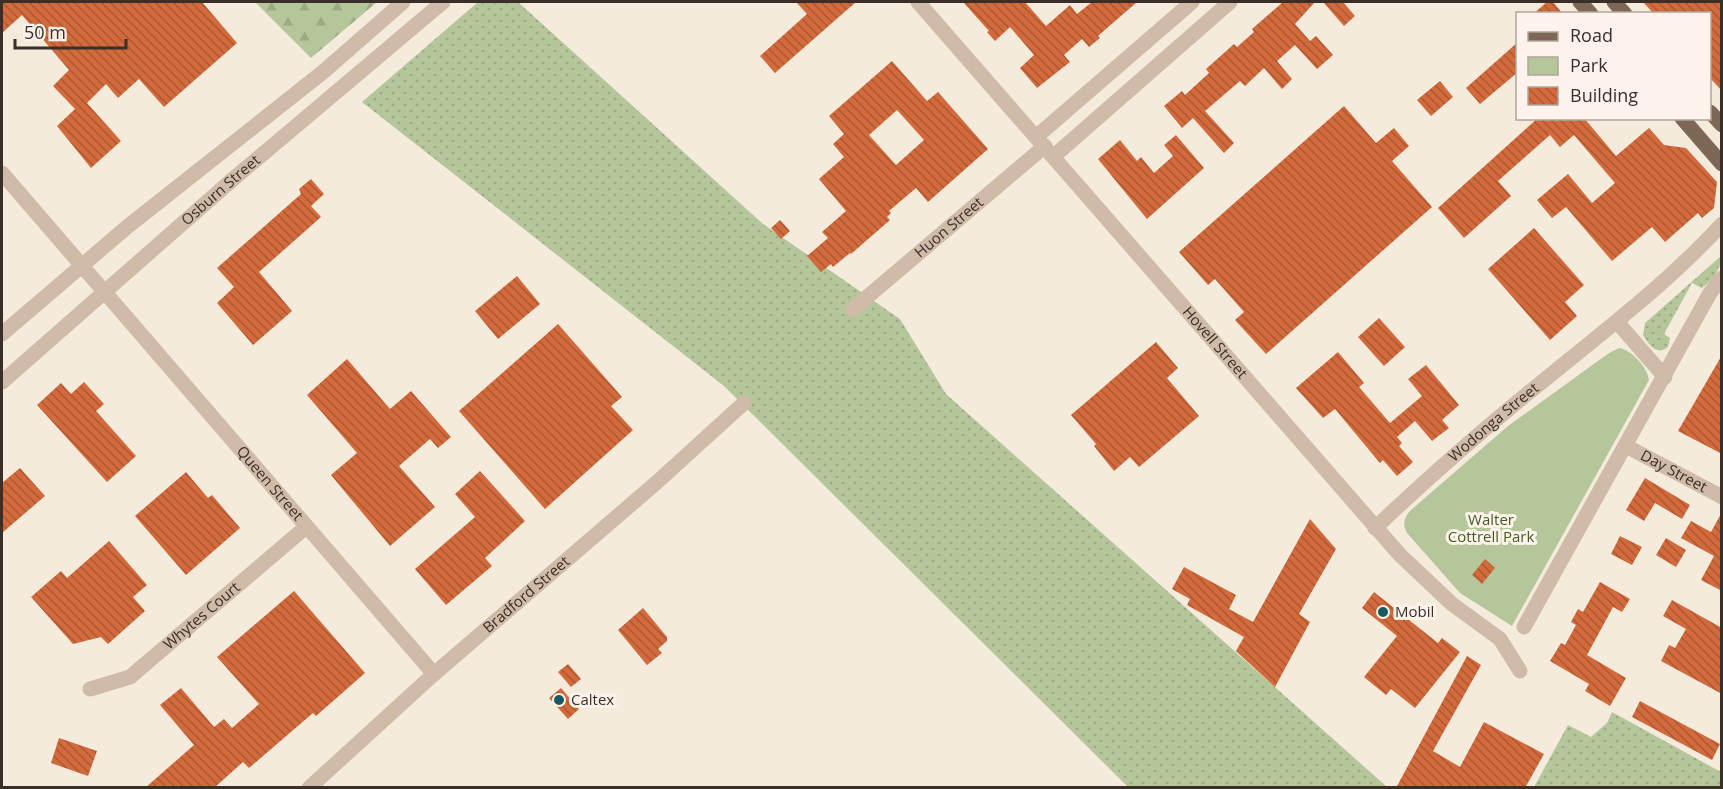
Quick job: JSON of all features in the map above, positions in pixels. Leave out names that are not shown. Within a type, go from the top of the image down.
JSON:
[{"type":"main road","points":[[1711,113],[1722,125]]},
{"type":"main road","points":[[1684,120],[1722,164]]},
{"type":"street","name":"Osburn Street","points":[[2,334],[82,264],[324,72],[404,2]]},
{"type":"street","name":"Osburn Street","points":[[2,382],[232,180],[443,2]]},
{"type":"street","name":"Hovell Street","points":[[918,2],[1375,528],[1434,588],[1500,639],[1520,671]]},
{"type":"street","name":"Huon Street","points":[[1045,146],[1119,65],[1192,2]]},
{"type":"street","name":"Huon Street","points":[[853,309],[1045,146],[1136,83],[1230,2]]},
{"type":"street","points":[[1149,38],[1167,56]]},
{"type":"street","points":[[1119,65],[1136,83]]},
{"type":"street","points":[[2,173],[82,264]]},
{"type":"street","name":"Wodonga Street","points":[[1375,528],[1518,401],[1617,322],[1694,254],[1722,224]]},
{"type":"street","name":"Wodonga Street","points":[[1694,254],[1722,239]]},
{"type":"street","name":"Queen Street","points":[[82,264],[434,674]]},
{"type":"street","points":[[1524,627],[1710,293],[1722,278]]},
{"type":"street","points":[[1617,322],[1665,377]]},
{"type":"street","name":"Bradford Street","points":[[309,788],[434,674],[656,483],[744,403]]},
{"type":"street","name":"Day Street","points":[[1626,446],[1722,497]]},
{"type":"street","name":"Whytes Court","points":[[90,689],[130,677],[306,527]]},
{"type":"green space","points":[[255,2],[377,2],[311,58]]},
{"type":"green space","points":[[478,2],[518,2],[763,224],[900,319],[946,394],[1387,787],[1128,787],[724,386],[362,102]]},
{"type":"green space","points":[[1721,256],[1718,270],[1706,285],[1702,288],[1692,283],[1664,334],[1670,338],[1668,347],[1660,350],[1654,348],[1643,335],[1645,323]]},
{"type":"green space","name":"Walter Cottrell Park","points":[[1619,348],[1629,352],[1638,360],[1649,380],[1512,626],[1460,593],[1407,533],[1405,518],[1411,510],[1508,426]]},
{"type":"green space","points":[[1612,712],[1721,772],[1721,787],[1534,787],[1568,725],[1591,737],[1607,723]]},
{"type":"building","points":[[2,2],[202,2],[237,43],[164,107],[139,79],[118,98],[106,84],[87,103],[121,141],[91,168],[57,126],[75,109],[53,86],[69,70],[22,15],[2,33]]},
{"type":"building","points":[[796,2],[856,2],[775,73],[760,56],[807,14]]},
{"type":"building","points":[[963,2],[1025,2],[1046,26],[1070,5],[1077,14],[1092,2],[1137,2],[1098,36],[1100,38],[1089,47],[1082,39],[1064,55],[1070,62],[1037,88],[1020,68],[1034,55],[1010,27],[995,41]]},
{"type":"building","points":[[1283,2],[1315,2],[1295,24],[1310,41],[1316,36],[1333,55],[1317,69],[1295,45],[1277,61],[1292,79],[1282,89],[1264,68],[1245,86],[1240,81],[1205,111],[1234,143],[1224,153],[1193,118],[1182,128],[1164,106],[1182,91],[1185,95],[1209,73],[1206,69],[1234,44],[1237,47],[1254,32],[1252,29]]},
{"type":"building","points":[[1323,2],[1343,2],[1355,16],[1344,26]]},
{"type":"building","points":[[1547,2],[1553,2],[1561,12],[1535,12]]},
{"type":"building","points":[[1643,2],[1722,2],[1722,91],[1711,79],[1711,12],[1652,12]]},
{"type":"building","points":[[1516,44],[1516,74],[1480,104],[1466,88]]},
{"type":"building","points":[[892,61],[927,101],[938,92],[988,149],[928,202],[916,188],[889,211],[891,213],[887,217],[890,220],[851,254],[833,267],[831,264],[821,272],[807,256],[828,238],[822,232],[846,211],[819,179],[844,157],[833,144],[844,134],[829,116]],"holes":[[[897,110],[924,140],[896,165],[869,135]]]},
{"type":"building","points":[[1440,81],[1453,97],[1431,116],[1417,100]]},
{"type":"building","points":[[1344,106],[1376,143],[1394,128],[1409,146],[1392,161],[1432,207],[1266,354],[1235,320],[1244,312],[1215,279],[1208,285],[1179,252]]},
{"type":"building","points":[[1536,120],[1586,120],[1616,156],[1649,128],[1664,145],[1686,148],[1717,182],[1714,208],[1702,218],[1698,213],[1665,242],[1652,227],[1612,261],[1566,207],[1552,218],[1537,200],[1568,174],[1592,203],[1615,183],[1574,135],[1560,147],[1550,135],[1498,181],[1511,196],[1464,238],[1438,208]]},
{"type":"building","points":[[1176,135],[1204,168],[1147,219],[1098,159],[1120,140],[1137,161],[1141,157],[1154,173],[1173,156],[1164,145]]},
{"type":"building","points":[[311,179],[324,194],[311,206],[321,217],[259,272],[292,311],[253,345],[217,303],[234,287],[217,268],[301,194],[299,189]]},
{"type":"building","points":[[780,220],[790,231],[781,239],[771,228]]},
{"type":"building","points":[[1534,228],[1584,285],[1565,302],[1577,316],[1550,340],[1488,269]]},
{"type":"building","points":[[517,276],[540,304],[498,339],[475,311]]},
{"type":"building","points":[[1379,318],[1405,347],[1384,366],[1358,337]]},
{"type":"building","points":[[558,324],[622,397],[611,406],[633,430],[545,509],[459,411]]},
{"type":"building","points":[[1156,342],[1178,368],[1167,378],[1199,416],[1139,467],[1130,457],[1114,471],[1094,446],[1096,444],[1071,415]]},
{"type":"building","points":[[1338,352],[1364,383],[1359,387],[1390,423],[1422,396],[1408,379],[1426,365],[1459,405],[1442,420],[1449,428],[1432,441],[1415,421],[1397,437],[1402,443],[1399,446],[1413,462],[1397,476],[1383,460],[1380,463],[1335,409],[1323,418],[1296,388]]},
{"type":"building","points":[[1722,355],[1722,454],[1678,431]]},
{"type":"building","points":[[347,359],[390,409],[411,391],[451,437],[438,448],[430,439],[399,466],[435,507],[390,546],[331,475],[357,453],[307,395]]},
{"type":"building","points":[[84,382],[104,404],[96,411],[136,456],[107,482],[37,405],[61,383],[71,394]]},
{"type":"building","points":[[20,468],[45,496],[2,533],[2,483]]},
{"type":"building","points":[[480,471],[525,521],[485,558],[492,566],[446,605],[415,569],[475,517],[455,494]]},
{"type":"building","points":[[186,472],[208,498],[212,495],[240,528],[186,575],[135,516]]},
{"type":"building","points":[[1645,478],[1690,505],[1682,519],[1655,503],[1644,521],[1626,510]]},
{"type":"building","points":[[1722,512],[1722,591],[1701,580],[1714,556],[1681,538],[1691,521],[1711,532]]},
{"type":"building","points":[[1310,519],[1336,549],[1299,614],[1310,622],[1275,687],[1236,651],[1244,637],[1187,605],[1190,599],[1172,589],[1184,567],[1236,595],[1229,609],[1253,622]]},
{"type":"building","points":[[1620,536],[1642,547],[1632,565],[1611,554]]},
{"type":"building","points":[[1666,538],[1686,550],[1676,567],[1656,555]]},
{"type":"building","points":[[109,541],[147,585],[133,597],[145,611],[108,644],[101,637],[73,644],[31,597],[61,571],[67,578]]},
{"type":"building","points":[[1485,559],[1495,568],[1482,584],[1472,575]]},
{"type":"building","points":[[1600,582],[1630,599],[1622,612],[1613,607],[1587,655],[1626,678],[1610,706],[1585,691],[1589,684],[1550,661],[1561,643],[1565,645],[1576,625],[1571,622],[1578,609],[1583,612]]},
{"type":"building","points":[[294,591],[365,673],[316,716],[313,713],[249,768],[243,762],[214,788],[145,788],[194,745],[160,705],[181,688],[214,727],[224,719],[232,728],[259,704],[217,657]]},
{"type":"building","points":[[1374,592],[1438,643],[1442,638],[1460,652],[1415,708],[1391,689],[1386,695],[1364,677],[1397,636],[1362,608]]},
{"type":"building","points":[[1672,600],[1722,628],[1722,694],[1661,661],[1669,645],[1675,648],[1686,629],[1663,616]]},
{"type":"building","points":[[643,608],[667,637],[667,641],[658,649],[662,653],[647,665],[618,630]]},
{"type":"building","points":[[1467,656],[1481,665],[1433,751],[1460,767],[1484,722],[1544,754],[1525,788],[1396,788]]},
{"type":"building","points":[[568,664],[581,679],[571,687],[558,672]]},
{"type":"building","points":[[561,688],[579,709],[568,719],[549,698]]},
{"type":"building","points":[[1640,701],[1720,744],[1712,760],[1632,717]]},
{"type":"building","points":[[59,738],[97,751],[88,776],[51,763]]},
{"type":"place","name":"Mobil","points":[[1383,612]]},
{"type":"place","name":"Caltex","points":[[559,700]]}]
